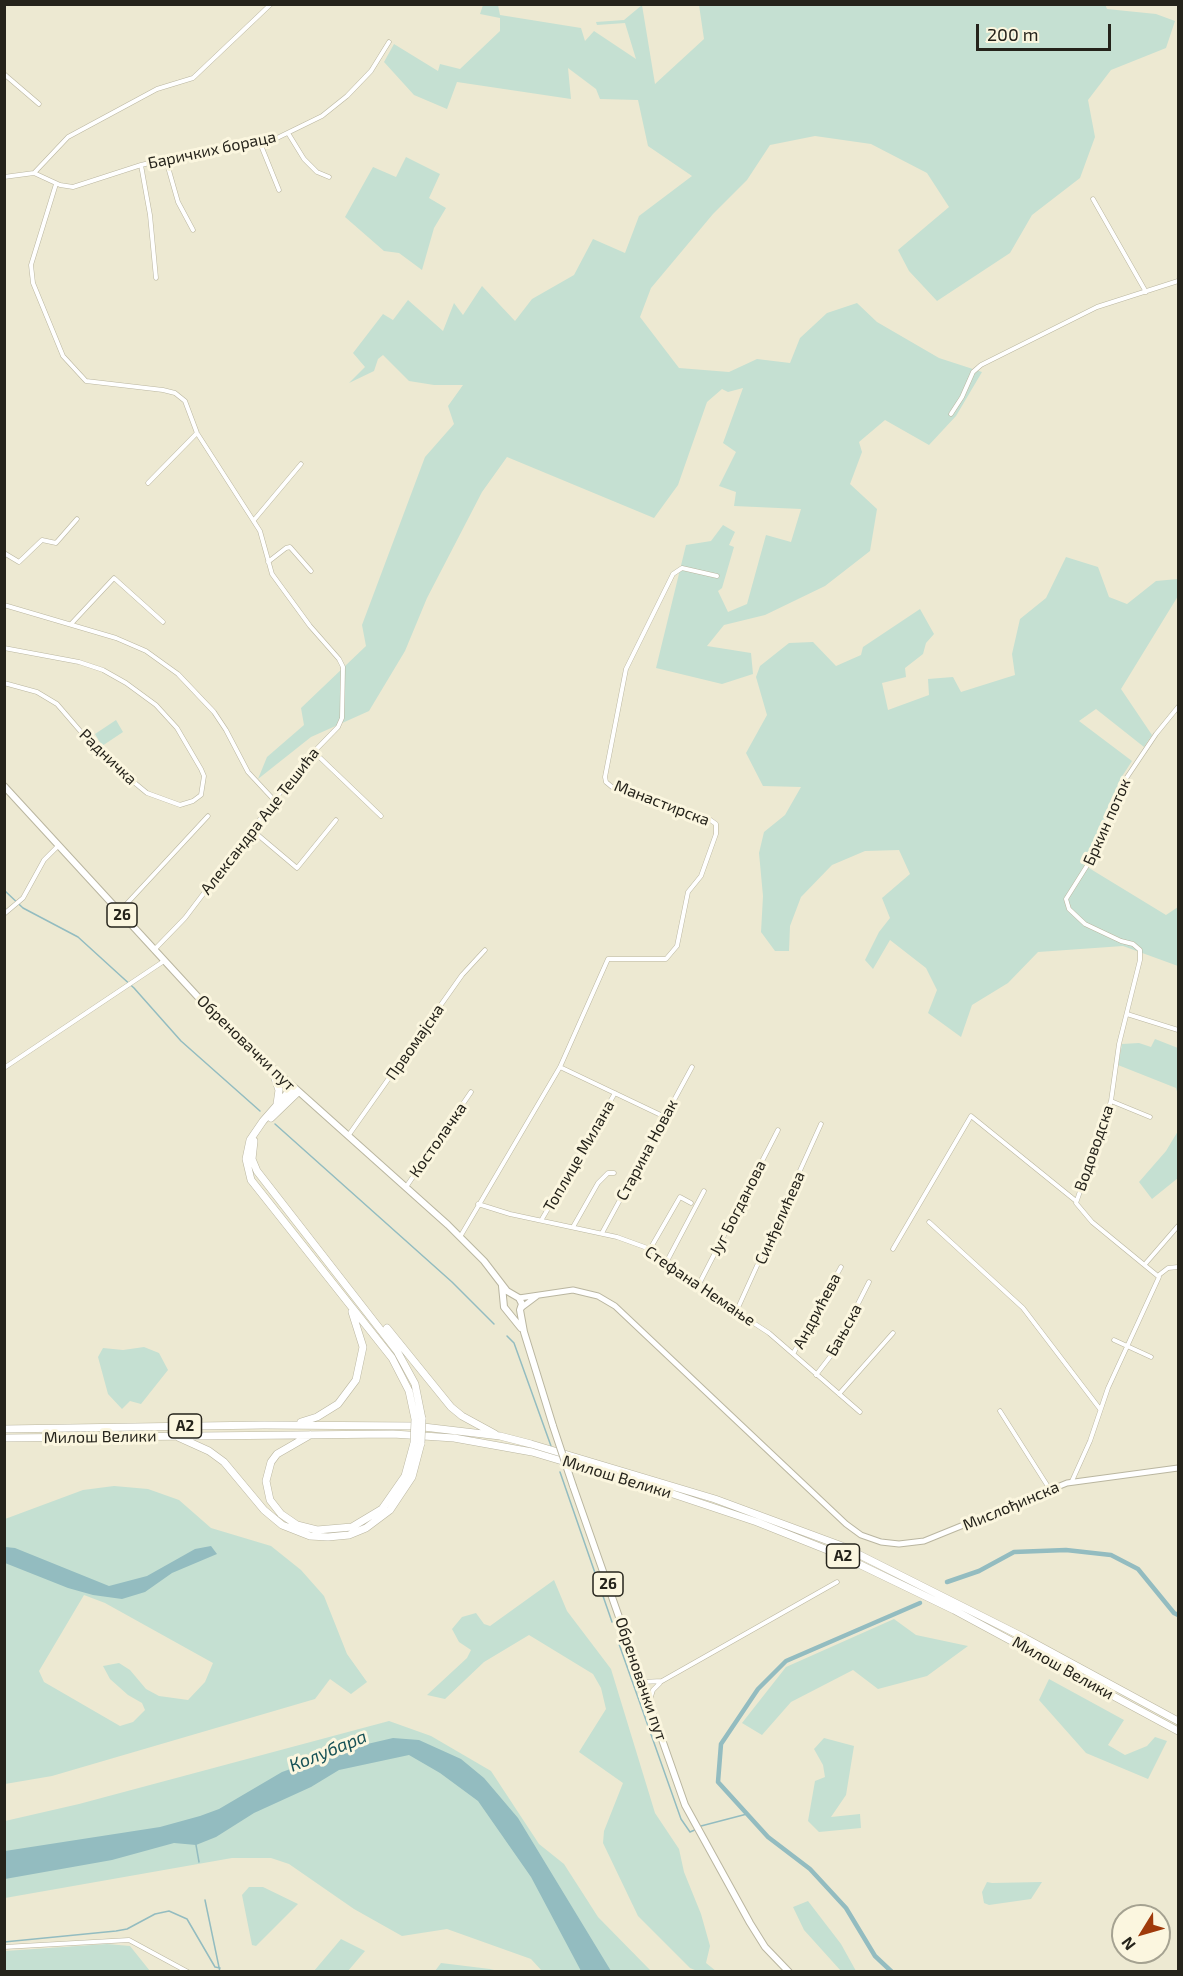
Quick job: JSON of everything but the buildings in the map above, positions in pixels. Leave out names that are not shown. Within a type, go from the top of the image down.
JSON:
[{"type":"highway","points":[[272,1070],[279,1090],[277,1104]]},
{"type":"highway","points":[[295,1091],[277,1104],[250,1140],[246,1155],[248,1174],[264,1200],[398,1368],[419,1419]]},
{"type":"highway","points":[[172,1436],[218,1456],[264,1509],[282,1525],[310,1536],[349,1535],[366,1528],[390,1510],[412,1478],[418,1443],[419,1419],[411,1376],[398,1351],[368,1310],[253,1165],[251,1152],[256,1136],[295,1091]]},
{"type":"highway","points":[[293,1425],[330,1409],[344,1398],[356,1380],[363,1357],[362,1338],[345,1300]]},
{"type":"highway","points":[[368,1310],[378,1317],[451,1407],[462,1416],[500,1436]]},
{"type":"highway","name":"Милош Велики","points":[[4,1429],[293,1425],[415,1426],[500,1436],[654,1479],[842,1546],[1025,1638],[1179,1721]]},
{"type":"highway","points":[[315,1433],[291,1444],[277,1454],[271,1461],[266,1481],[270,1500],[281,1514],[297,1525],[317,1530],[352,1527],[382,1509],[405,1476],[418,1443]]},
{"type":"highway","name":"Милош Велики","points":[[4,1438],[315,1433],[418,1435],[521,1450],[652,1487],[758,1522],[876,1570],[1179,1731]]},
{"type":"main road","name":"Обреновачки пут","points":[[6,790],[220,1021],[295,1091],[460,1237],[501,1285],[516,1297]]},
{"type":"main road","name":"26","points":[[501,1285],[505,1309],[512,1314]]},
{"type":"main road","name":"Мислођинска","points":[[516,1297],[580,1291],[598,1296],[615,1306],[825,1505],[861,1535],[881,1542],[899,1544],[924,1541],[1049,1488],[1072,1482],[1179,1468]]},
{"type":"main road","points":[[512,1314],[542,1293]]},
{"type":"main road","name":"26","points":[[516,1297],[521,1309]]},
{"type":"main road","points":[[504,1302],[516,1297]]},
{"type":"main road","name":"Обреновачки пут","points":[[521,1309],[524,1332],[553,1426],[673,1776],[697,1829],[759,1937],[789,1971]]},
{"type":"main road","name":"Обреновачки пут","points":[[512,1314],[524,1332]]},
{"type":"street","points":[[4,177],[34,173],[68,137],[157,90],[193,78],[271,4]]},
{"type":"street","name":"Баричких бораца","points":[[34,173],[56,184],[77,187],[141,165],[212,148],[260,143],[288,133],[322,116],[347,96],[371,71],[389,42]]},
{"type":"street","points":[[4,74],[39,104]]},
{"type":"street","points":[[288,133],[304,159],[317,171],[329,177]]},
{"type":"street","points":[[260,143],[279,190]]},
{"type":"street","points":[[165,160],[178,202],[193,230]]},
{"type":"street","points":[[141,165],[150,215],[156,278]]},
{"type":"street","name":"Александра Аце Тешића","points":[[56,184],[31,266],[33,283],[63,356],[86,381],[175,393],[185,401],[197,434],[254,520],[264,543],[272,574],[343,667],[342,717],[338,727],[313,751],[185,918],[154,950]]},
{"type":"street","points":[[1093,199],[1146,292]]},
{"type":"street","points":[[951,414],[962,397],[973,372],[981,365],[1097,307],[1179,281]]},
{"type":"street","points":[[148,483],[197,434]]},
{"type":"street","points":[[254,520],[301,464]]},
{"type":"street","points":[[4,553],[19,562],[42,540],[56,543],[77,519]]},
{"type":"street","points":[[268,562],[290,547],[311,571]]},
{"type":"street","name":"Манастирска","points":[[460,1237],[560,1067],[608,959],[666,959],[677,946],[688,892],[701,876],[716,834],[716,824],[710,819],[612,786],[605,779],[626,669],[673,574],[682,568],[717,576]]},
{"type":"street","points":[[71,624],[114,578],[163,621]]},
{"type":"street","points":[[4,605],[116,638],[146,651],[178,674],[214,712],[248,772],[274,801]]},
{"type":"street","name":"Радничка","points":[[4,648],[79,662],[103,670],[148,699],[177,728],[197,759],[204,776],[201,795],[193,801],[180,805],[147,793],[102,755],[53,701],[38,692],[4,683]]},
{"type":"street","name":"Бркин поток","points":[[1079,879],[1095,853],[1121,786],[1156,734],[1179,707]]},
{"type":"street","points":[[313,751],[381,816]]},
{"type":"street","points":[[119,911],[208,816]]},
{"type":"street","points":[[252,830],[297,868],[336,820]]},
{"type":"street","points":[[4,914],[20,901],[44,860],[58,845]]},
{"type":"street","name":"Водоводска","points":[[1079,879],[1066,898],[1073,915],[1085,924],[1120,941],[1133,944],[1140,950],[1140,960],[1119,1044],[1111,1101],[1076,1201],[1092,1222],[1159,1275]]},
{"type":"street","name":"Првомајска","points":[[348,1136],[462,975],[485,950]]},
{"type":"street","points":[[4,1068],[164,961]]},
{"type":"street","points":[[1128,1014],[1179,1030]]},
{"type":"street","points":[[560,1067],[665,1117]]},
{"type":"street","name":"Старина Новак","points":[[602,1233],[692,1067]]},
{"type":"street","name":"Костолачка","points":[[405,1187],[471,1092]]},
{"type":"street","name":"Топлице Милана","points":[[542,1219],[615,1093]]},
{"type":"street","points":[[1111,1101],[1150,1118]]},
{"type":"street","points":[[893,1249],[971,1116],[1076,1201]]},
{"type":"street","name":"Синђелићева","points":[[737,1310],[821,1124]]},
{"type":"street","name":"Југ Богданова","points":[[698,1286],[778,1130]]},
{"type":"street","points":[[573,1227],[598,1183],[608,1173],[614,1173]]},
{"type":"street","points":[[667,1261],[704,1191]]},
{"type":"street","points":[[650,1249],[680,1197],[691,1203]]},
{"type":"street","name":"Стефана Немање","points":[[478,1204],[510,1214],[602,1233],[650,1249],[667,1261],[671,1268],[683,1277],[737,1310],[793,1354],[860,1412]]},
{"type":"street","points":[[929,1222],[1023,1308],[1100,1409]]},
{"type":"street","points":[[1146,1263],[1179,1226]]},
{"type":"street","name":"Андрићева","points":[[793,1354],[841,1267]]},
{"type":"street","points":[[1072,1482],[1075,1470],[1090,1442],[1100,1409],[1159,1275],[1168,1268],[1179,1267]]},
{"type":"street","name":"Бањска","points":[[816,1375],[833,1353],[869,1282]]},
{"type":"street","points":[[839,1394],[893,1333]]},
{"type":"street","points":[[1114,1340],[1151,1358]]},
{"type":"street","points":[[1000,1412],[1049,1488]]},
{"type":"street","points":[[649,1703],[653,1690],[662,1681],[837,1582]]},
{"type":"street","points":[[642,1682],[662,1681]]},
{"type":"street","points":[[4,1947],[129,1940],[188,1971]]},
{"type":"green space","points":[[1105,4],[1107,9],[1156,14],[1175,21],[1166,48],[1111,70],[1088,100],[1095,137],[1080,178],[1032,215],[1010,253],[937,301],[909,271],[898,250],[949,207],[927,173],[871,144],[815,136],[770,145],[747,180],[713,214],[651,288],[640,317],[679,368],[729,372],[757,359],[790,363],[800,338],[827,313],[857,303],[877,322],[939,358],[982,372],[956,416],[929,445],[885,420],[859,442],[862,452],[850,484],[877,509],[870,551],[825,586],[765,615],[724,625],[707,646],[751,653],[753,674],[722,684],[656,668],[686,545],[711,541],[723,525],[735,532],[729,545],[734,547],[722,588],[718,591],[728,612],[747,604],[766,535],[791,542],[801,509],[734,506],[736,492],[719,486],[736,452],[723,443],[743,388],[728,392],[722,389],[707,402],[678,485],[654,518],[507,457],[482,492],[427,598],[405,651],[369,711],[311,737],[258,779],[267,757],[304,725],[301,708],[366,646],[362,625],[425,457],[454,424],[448,406],[463,385],[434,385],[409,381],[383,355],[378,359],[374,371],[349,383],[365,367],[353,353],[383,314],[393,320],[408,300],[443,331],[454,303],[463,315],[482,286],[515,321],[532,299],[574,275],[593,239],[625,253],[639,216],[692,176],[648,146],[638,100],[600,99],[596,89],[568,68],[571,99],[457,82],[447,109],[414,95],[384,62],[394,44],[438,71],[440,64],[460,69],[500,31],[500,18],[480,14],[483,5],[498,5],[500,15],[581,28],[585,41],[594,31],[636,59],[625,23],[597,25],[596,22],[624,20],[642,5],[655,84],[704,39],[699,5]]},
{"type":"green space","points":[[406,157],[440,174],[429,198],[446,208],[434,228],[422,270],[399,253],[384,251],[345,217],[373,167],[396,177]]},
{"type":"green space","points":[[1066,557],[1098,567],[1109,597],[1127,604],[1156,581],[1178,579],[1178,596],[1121,689],[1152,735],[1144,747],[1096,709],[1079,721],[1132,761],[1121,778],[1092,855],[1084,865],[1166,915],[1178,907],[1178,966],[1123,946],[1038,952],[1008,983],[972,1005],[961,1037],[928,1013],[937,990],[926,968],[890,940],[873,969],[865,960],[879,932],[890,918],[882,898],[910,874],[899,850],[865,851],[832,865],[801,897],[790,926],[789,951],[775,951],[761,932],[763,896],[759,853],[764,832],[785,815],[801,787],[763,786],[746,753],[767,715],[756,677],[760,666],[789,643],[813,642],[836,666],[861,655],[863,647],[920,609],[934,634],[926,643],[923,654],[905,668],[906,677],[882,683],[888,710],[929,695],[928,679],[953,677],[961,692],[1015,675],[1012,654],[1020,619],[1046,598]]},
{"type":"green space","points":[[116,720],[123,732],[102,746],[95,734]]},
{"type":"green space","points":[[1155,1039],[1178,1048],[1178,1095],[1176,1088],[1118,1065],[1122,1044],[1139,1043],[1151,1047]]},
{"type":"green space","points":[[1178,1131],[1178,1178],[1152,1199],[1139,1182],[1166,1151]]},
{"type":"green space","points":[[144,1347],[159,1353],[168,1370],[141,1404],[130,1401],[122,1409],[108,1394],[98,1357],[103,1348],[123,1350]]},
{"type":"green space","points":[[114,1486],[148,1489],[179,1500],[211,1528],[271,1546],[301,1570],[324,1596],[347,1654],[367,1682],[351,1694],[330,1679],[315,1699],[52,1776],[5,1784],[5,1519],[83,1490]],"holes":[[[84,1595],[105,1603],[213,1663],[205,1682],[188,1700],[159,1696],[146,1689],[130,1670],[119,1663],[103,1666],[110,1679],[128,1695],[142,1703],[145,1710],[133,1722],[120,1726],[44,1682],[39,1671]]]},
{"type":"green space","points":[[554,1580],[567,1611],[611,1669],[655,1813],[679,1849],[684,1872],[701,1914],[710,1946],[706,1963],[716,1971],[697,1971],[690,1968],[638,1916],[603,1843],[604,1831],[623,1783],[579,1752],[606,1709],[601,1688],[593,1674],[529,1635],[484,1662],[445,1699],[427,1695],[467,1658],[471,1650],[459,1642],[452,1629],[462,1617],[476,1613],[484,1624],[490,1626]]},
{"type":"green space","points":[[894,1619],[916,1635],[968,1646],[927,1676],[878,1689],[853,1670],[791,1702],[762,1735],[742,1723],[786,1667]]},
{"type":"green space","points":[[1049,1679],[1124,1720],[1108,1745],[1125,1755],[1147,1746],[1155,1737],[1167,1741],[1148,1779],[1086,1753],[1039,1700]]},
{"type":"green space","points":[[389,1721],[431,1736],[491,1771],[539,1844],[564,1864],[598,1917],[651,1971],[542,1971],[531,1959],[447,1929],[402,1936],[354,1909],[289,1864],[271,1858],[232,1858],[5,1898],[5,1821],[79,1804]]},
{"type":"green space","points":[[824,1738],[854,1746],[846,1795],[831,1817],[860,1814],[861,1828],[819,1832],[808,1821],[815,1781],[825,1777],[823,1765],[814,1749]]},
{"type":"green space","points":[[987,1882],[1042,1882],[1031,1899],[989,1905],[984,1903],[982,1892]]},
{"type":"green space","points":[[249,1887],[263,1887],[298,1904],[256,1946],[252,1945],[242,1895]]},
{"type":"green space","points":[[808,1901],[841,1944],[856,1971],[841,1971],[804,1930],[793,1907]]},
{"type":"green space","points":[[341,1939],[365,1951],[348,1971],[314,1971]]},
{"type":"green space","points":[[107,1944],[130,1946],[150,1971],[5,1971],[5,1951]]},
{"type":"green space","points":[[441,1963],[490,1969],[498,1971],[435,1971]]},
{"type":"water","points":[[211,1546],[217,1554],[172,1573],[145,1592],[122,1599],[93,1595],[68,1588],[5,1563],[5,1547],[15,1548],[109,1586],[147,1576],[195,1549]]},
{"type":"water","points":[[393,1738],[419,1740],[461,1759],[484,1778],[518,1818],[611,1971],[581,1971],[531,1877],[478,1801],[440,1773],[409,1755],[339,1770],[311,1787],[254,1813],[216,1837],[196,1845],[174,1843],[112,1860],[5,1879],[5,1851],[160,1827],[200,1816],[219,1809],[282,1772],[350,1748]]},
{"type":"waterway","points":[[4,890],[23,908],[78,937],[134,988],[181,1041],[260,1111]]},
{"type":"waterway","points":[[275,1124],[452,1282],[494,1324]]},
{"type":"waterway","points":[[507,1336],[514,1343],[551,1446]]},
{"type":"waterway","points":[[560,1472],[612,1622]]},
{"type":"waterway","points":[[947,1582],[979,1571],[1014,1552],[1066,1550],[1111,1555],[1138,1569],[1178,1615]]},
{"type":"waterway","points":[[892,1972],[875,1956],[846,1908],[810,1869],[768,1837],[718,1782],[721,1744],[758,1689],[786,1661],[920,1603]]},
{"type":"waterway","points":[[619,1644],[681,1819],[690,1832],[697,1829]]},
{"type":"waterway","points":[[701,1826],[747,1814]]},
{"type":"waterway","points":[[196,1845],[199,1862]]},
{"type":"waterway","points":[[205,1900],[220,1972]]},
{"type":"waterway","points":[[4,1942],[127,1929],[155,1914],[169,1911],[187,1919],[215,1967],[220,1968]]},
{"type":"water label","name":"Колубара","points":[[328,1751]]}]
